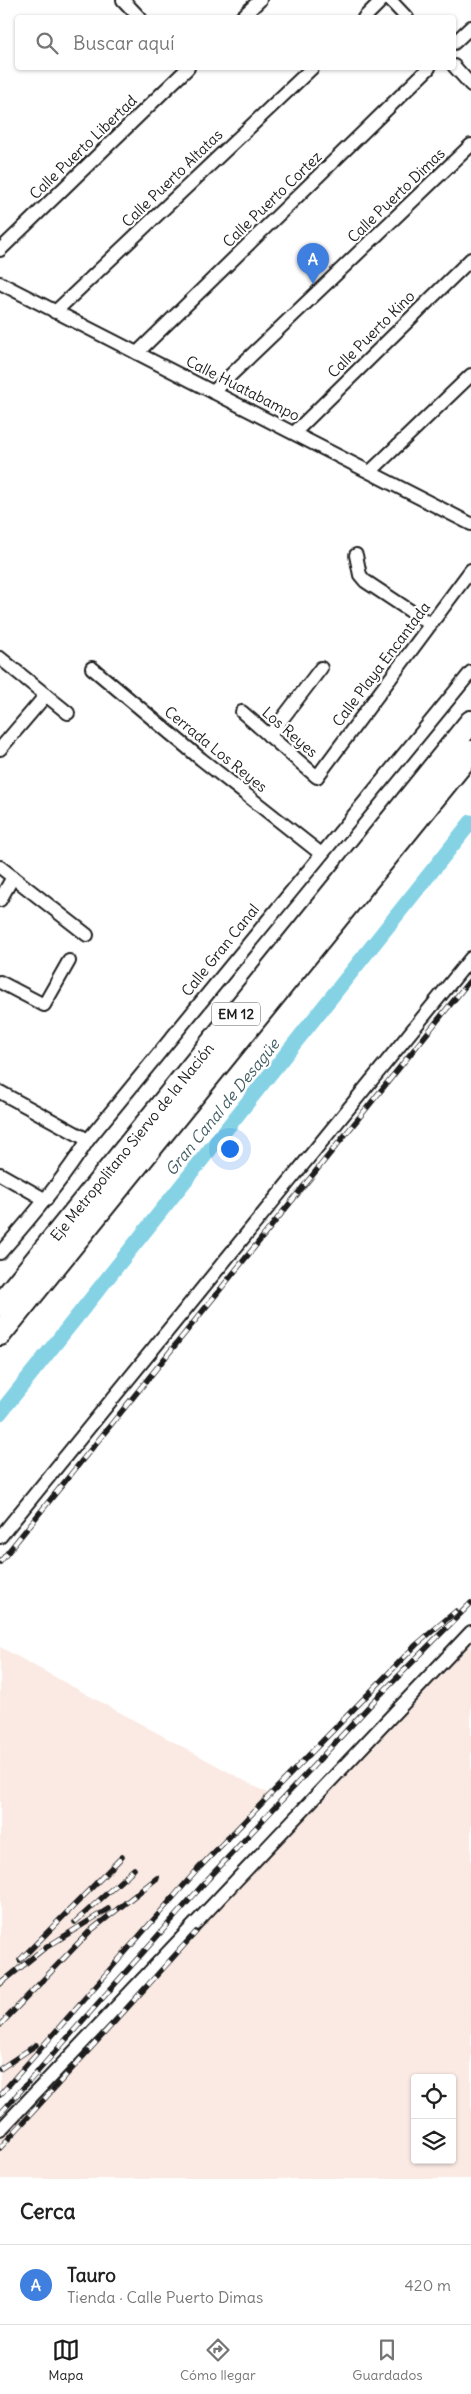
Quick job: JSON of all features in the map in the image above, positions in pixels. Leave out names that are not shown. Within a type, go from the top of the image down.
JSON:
[{"type":"highway","name":"Eje Metropolitano Siervo de la Nación","points":[[0,1305],[471,722]]},
{"type":"highway","name":"Eje Metropolitano Siervo de la Nación","points":[[0,1334],[471,752]]},
{"type":"street","points":[[123,0],[137,15]]},
{"type":"street","points":[[244,15],[260,0]]},
{"type":"street","points":[[367,15],[382,0]]},
{"type":"street","points":[[390,0],[404,15]]},
{"type":"street","points":[[456,41],[471,26]]},
{"type":"street","points":[[456,68],[471,85]]},
{"type":"street","name":"Calle Puerto Libertad","points":[[0,250],[186,70]]},
{"type":"street","name":"Calle Puerto Altatas","points":[[55,312],[310,70]]},
{"type":"street","name":"Calle Puerto Cortez","points":[[137,353],[427,70]]},
{"type":"street","name":"Calle Puerto Dimas","points":[[213,392],[471,145]]},
{"type":"street","name":"Calle Puerto Kino","points":[[295,432],[471,259]]},
{"type":"street","name":"Calle Huatabampo","points":[[0,283],[295,432],[471,524]]},
{"type":"street","points":[[370,472],[471,374]]},
{"type":"street","points":[[356,555],[360,575],[365,581],[430,624]]},
{"type":"street","name":"Calle Playa Encantada","points":[[317,777],[471,570]]},
{"type":"street","points":[[0,658],[68,713]]},
{"type":"street","name":"Cerrada Los Reyes","points":[[92,668],[201,759],[320,854]]},
{"type":"street","points":[[269,736],[321,668]]},
{"type":"street","name":"Calle Gran Canal","points":[[0,1253],[69,1171],[88,1140],[320,854],[471,672]]},
{"type":"street","points":[[0,748],[46,694]]},
{"type":"street","name":"Los Reyes","points":[[242,712],[317,777]]},
{"type":"street","points":[[0,867],[87,935]]},
{"type":"street","points":[[0,900],[13,877]]},
{"type":"street","points":[[0,1537],[471,958]]},
{"type":"street","points":[[0,982],[44,1005],[69,961]]},
{"type":"street","points":[[0,1092],[88,1140]]},
{"type":"street","points":[[0,1174],[46,1200]]},
{"type":"street","points":[[0,2130],[471,1632]]},
{"type":"shaded area","points":[[471,1638],[471,2179],[0,2179],[0,2138],[186,1922]]},
{"type":"shaded area","points":[[0,1647],[269,1794],[0,2094]]},
{"type":"waterway","name":"Gran Canal de Desagüe","points":[[0,1413],[471,822]]},
{"type":"railway","points":[[0,1562],[471,979]]},
{"type":"railway","points":[[0,2114],[208,1879],[373,1702],[471,1603]]},
{"type":"railway","points":[[0,2095],[198,1869],[416,1645],[456,1611]]},
{"type":"railway","points":[[20,1960],[122,1857]]},
{"type":"railway","points":[[75,1922],[134,1869]]},
{"type":"railway","points":[[0,2025],[90,1931],[157,1878]]},
{"type":"railway","points":[[0,1984],[42,1950],[108,1909]]},
{"type":"railway","points":[[0,2148],[196,1932]]},
{"type":"railway","points":[[0,2069],[36,2045]]},
{"type":"place","name":"Tauro","points":[[313,284]]}]
